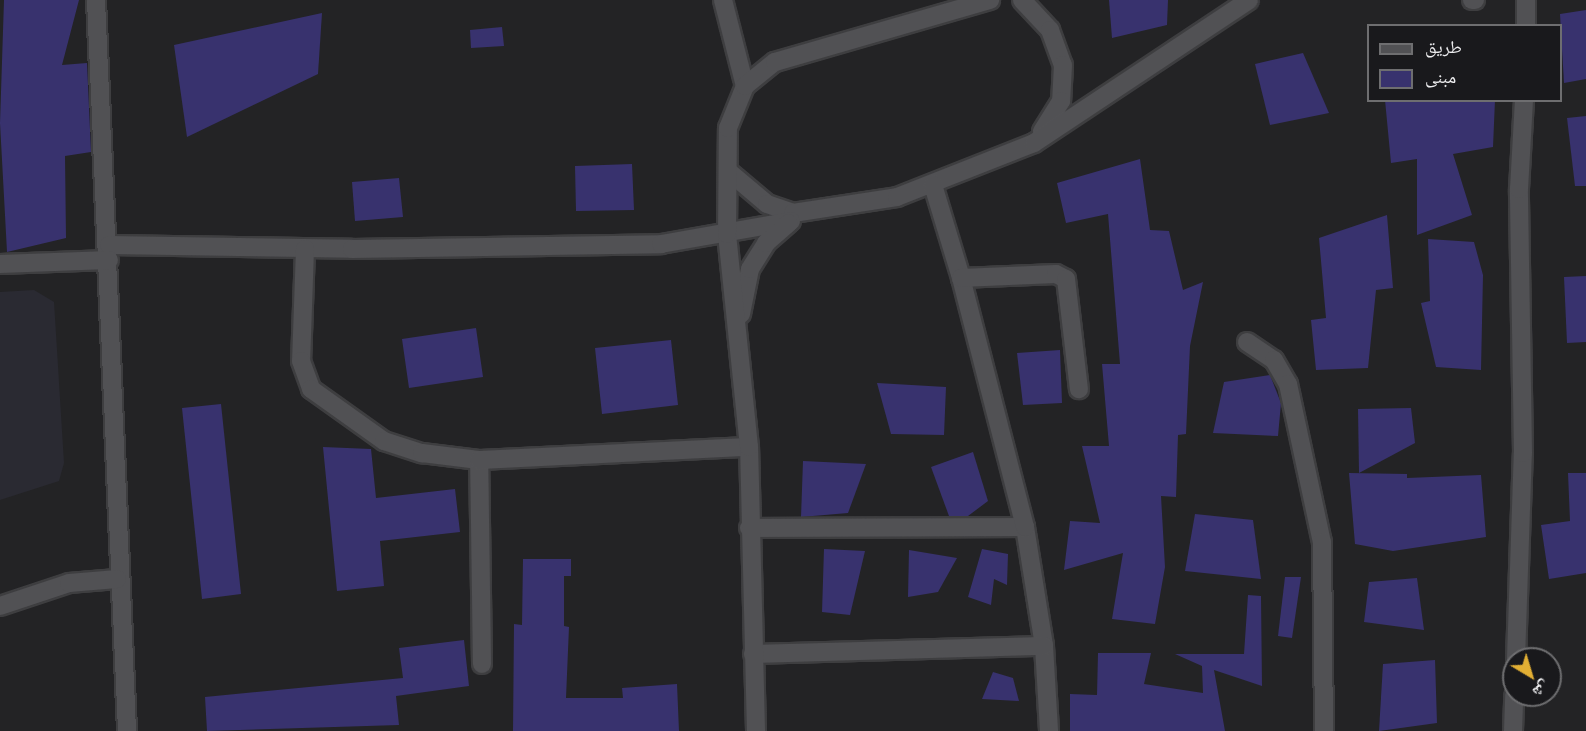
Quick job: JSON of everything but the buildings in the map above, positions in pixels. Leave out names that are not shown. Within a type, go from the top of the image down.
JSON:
[{"type":"street","points":[[96,0],[109,252],[117,579],[127,731]]},
{"type":"street","points":[[723,0],[745,86]]},
{"type":"street","points":[[756,731],[749,528],[749,447],[727,234],[728,128],[745,86],[775,62],[990,0]]},
{"type":"street","points":[[1022,0],[1050,30],[1064,65],[1061,101],[1034,143]]},
{"type":"street","points":[[0,264],[109,252],[661,244],[727,234],[933,185],[1034,143],[1250,0]]},
{"type":"street","points":[[1526,0],[1526,24]]},
{"type":"street","points":[[1516,647],[1523,453],[1519,189],[1524,102]]},
{"type":"street","points":[[728,171],[774,208],[799,218]]},
{"type":"street","points":[[933,185],[961,278],[1025,527],[1044,646],[1049,731]]},
{"type":"street","points":[[736,330],[750,269],[766,243],[799,218]]},
{"type":"street","points":[[305,249],[301,361],[311,389],[384,441],[422,453],[479,459],[749,447]]},
{"type":"street","points":[[961,278],[1056,274],[1066,279],[1079,389]]},
{"type":"street","points":[[1247,342],[1274,360],[1288,384],[1322,542],[1324,731]]},
{"type":"street","points":[[479,459],[482,664]]},
{"type":"street","points":[[749,528],[1025,527]]},
{"type":"street","points":[[0,606],[69,583],[117,579]]},
{"type":"street","points":[[753,654],[1044,646]]},
{"type":"street","points":[[1513,731],[1514,707]]},
{"type":"shaded area","points":[[34,290],[54,302],[64,463],[59,481],[0,500],[0,292]]}]
